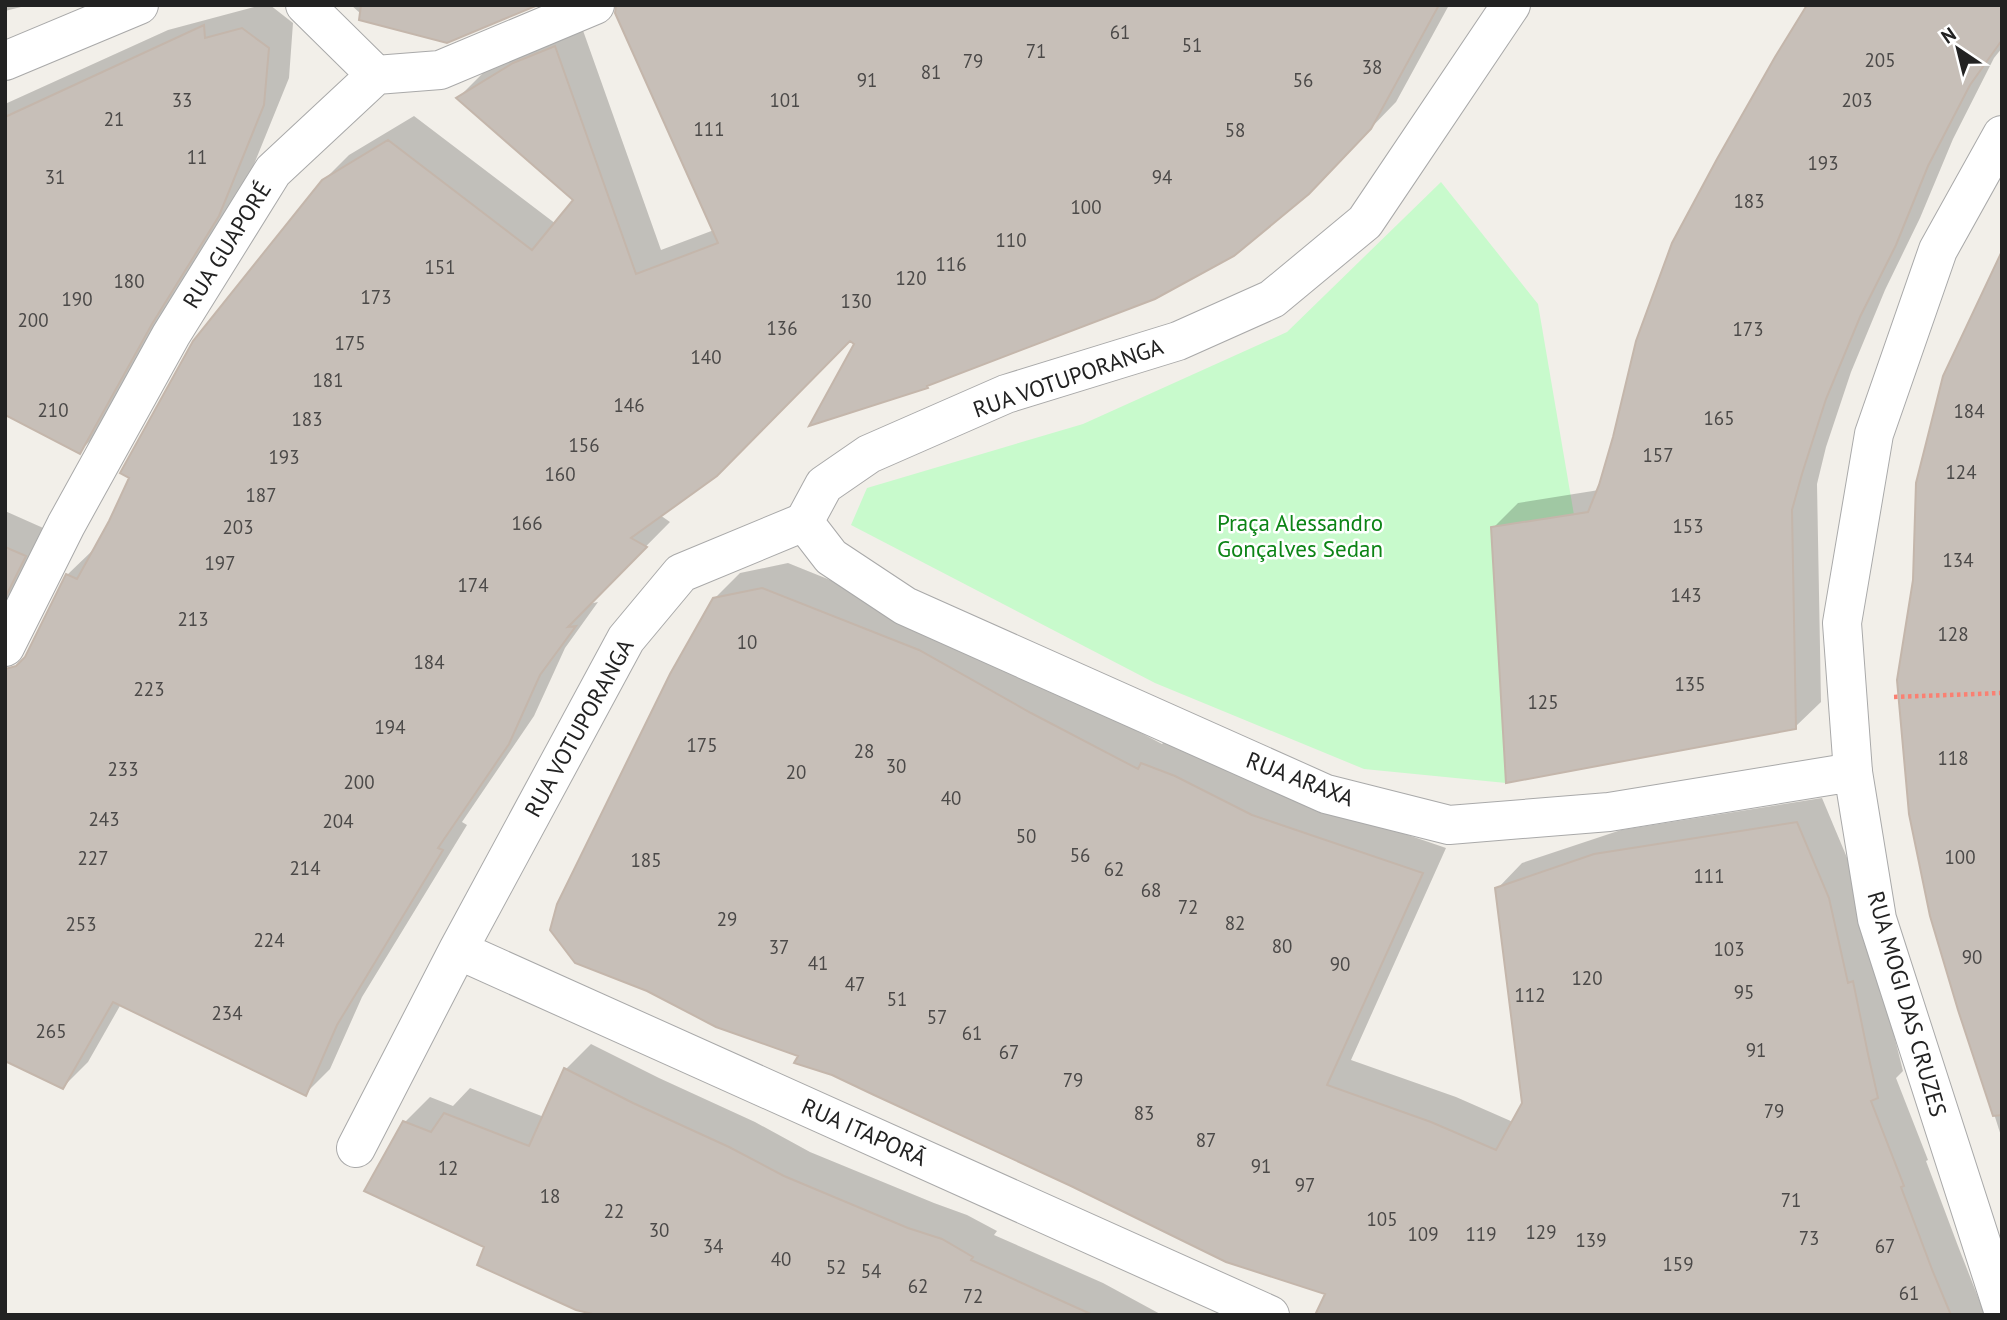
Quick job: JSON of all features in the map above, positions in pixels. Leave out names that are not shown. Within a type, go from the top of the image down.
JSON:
[{"type":"street","points":[[5,61],[139,5]]},
{"type":"street","points":[[305,5],[376,75],[440,70],[595,5]]},
{"type":"street","name":"RUA VOTUPORANGA","points":[[356,1148],[458,950],[626,639],[681,573],[804,522],[824,485],[869,454],[1006,394],[1178,341],[1272,299],[1365,222],[1511,5]]},
{"type":"street","name":"RUA GUAPORÉ","points":[[5,647],[66,525],[171,335],[273,172],[376,75]]},
{"type":"street","name":"RUA MOGI DAS CRUZES","points":[[2002,135],[1938,250],[1874,434],[1842,623],[1853,772],[1877,919],[2002,1307]]},
{"type":"street","name":"RUA ARAXA","points":[[804,522],[831,557],[905,606],[1326,794],[1449,825],[1609,813],[1853,772]]},
{"type":"street","name":"RUA ITAPORÃ","points":[[458,950],[1270,1315]]},
{"type":"path","points":[[1848,699],[2002,693]]},
{"type":"green space","name":"Praça Alessandro Gonçalves Sedan","points":[[1441,182],[1538,304],[1574,515],[1491,528],[1506,783],[1364,769],[1155,683],[851,525],[867,488],[1083,424],[1287,332]]},
{"type":"building","points":[[361,5],[538,5],[447,43],[359,20]]},
{"type":"building","points":[[616,5],[1439,5],[1371,129],[1309,194],[1234,256],[1155,299],[927,386],[928,388],[809,426],[854,344],[850,341],[717,476],[631,538],[647,547],[568,627],[576,626],[540,675],[509,744],[438,848],[443,850],[337,1025],[306,1096],[113,1002],[63,1089],[5,1061],[5,669],[16,666],[25,657],[66,574],[77,579],[129,478],[120,473],[193,341],[322,180],[388,140],[532,250],[573,200],[456,98],[513,63],[555,46],[636,274],[718,243],[615,13]]},
{"type":"building","points":[[1807,5],[2002,5],[2002,40],[1970,85],[1928,166],[1896,245],[1860,317],[1826,399],[1802,474],[1792,510],[1796,729],[1506,783],[1491,527],[1588,512],[1613,437],[1636,341],[1672,243],[1717,159]]},
{"type":"building","points":[[204,25],[205,38],[242,28],[269,48],[264,105],[219,216],[152,324],[80,454],[5,415],[5,117]]},
{"type":"building","points":[[2002,251],[2002,1115],[1993,1116],[1930,916],[1909,814],[1897,680],[1913,580],[1916,483],[1943,376]]},
{"type":"building","points":[[5,547],[26,556],[5,598]]},
{"type":"building","points":[[762,588],[919,650],[1138,769],[1141,763],[1175,776],[1252,815],[1423,873],[1327,1085],[1431,1122],[1496,1150],[1522,1103],[1495,888],[1594,854],[1797,822],[1829,898],[1848,983],[1853,981],[1878,1098],[1871,1101],[1951,1315],[1315,1315],[1325,1294],[1226,1262],[1071,1186],[832,1075],[794,1063],[798,1056],[716,1027],[647,991],[575,963],[550,930],[557,904],[670,674],[713,598]]},
{"type":"building","points":[[564,1068],[784,1176],[908,1228],[942,1239],[973,1257],[971,1260],[1093,1315],[597,1315],[576,1310],[477,1265],[484,1247],[364,1191],[403,1121],[431,1132],[444,1113],[529,1146]]}]
